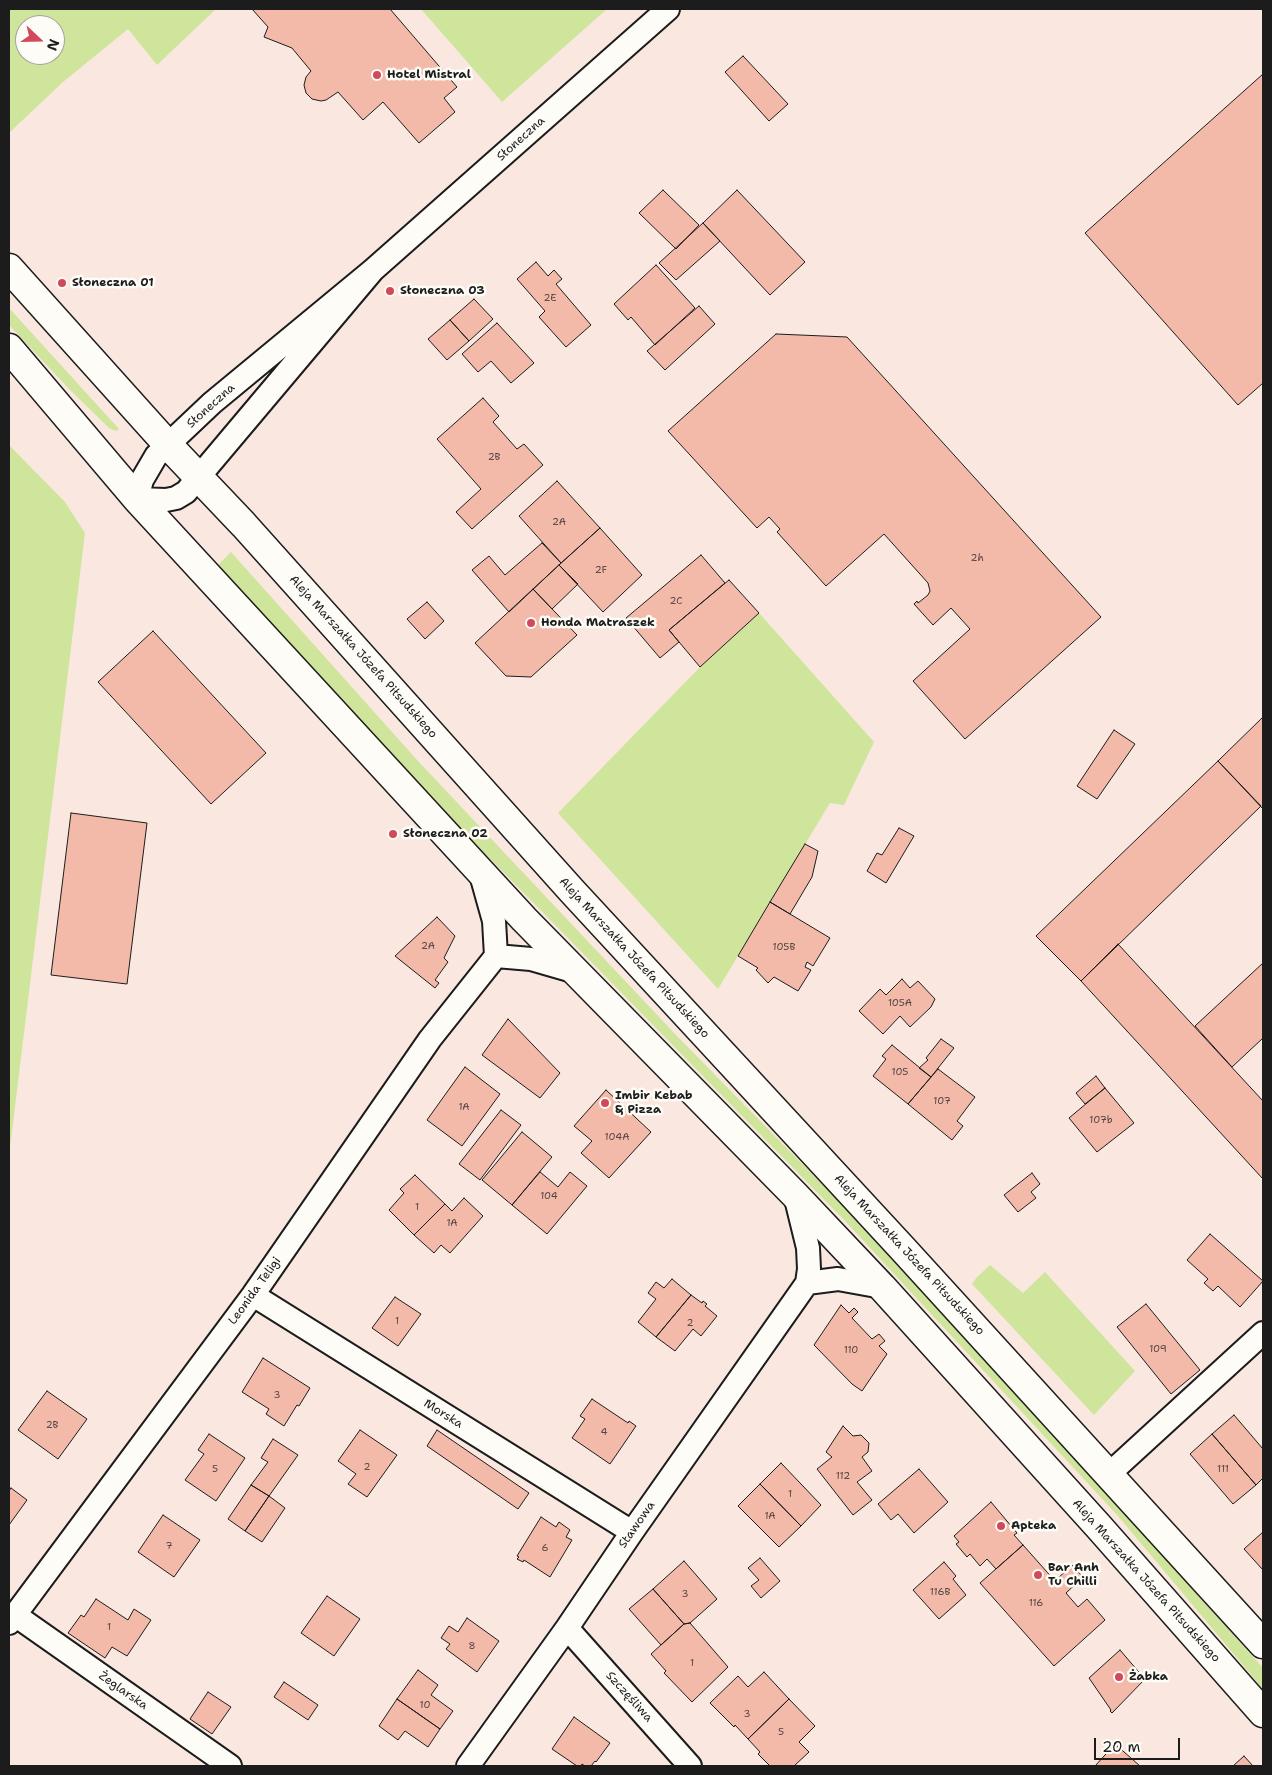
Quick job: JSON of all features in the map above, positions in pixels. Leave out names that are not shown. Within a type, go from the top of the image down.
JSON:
[{"type":"main road","name":"Aleja Marszałka Józefa Piłsudskiego","points":[[9,268],[168,445],[251,532],[572,891],[897,1242],[1263,1644]]},
{"type":"main road","name":"Aleja Marszałka Józefa Piłsudskiego","points":[[9,348],[137,500],[480,871],[882,1287],[1105,1534],[1263,1713]]},
{"type":"street","name":"Słoneczna","points":[[373,270],[186,492],[176,498],[137,500],[142,480],[156,456],[212,403],[373,270],[668,9]]},
{"type":"street","points":[[480,871],[494,921],[496,956],[530,959],[576,972]]},
{"type":"street","name":"Leonida Teligi","points":[[12,1619],[253,1295],[430,1039],[496,956]]},
{"type":"street","points":[[795,1195],[808,1248],[809,1269],[807,1284],[838,1280],[882,1287]]},
{"type":"street","name":"Stawowa","points":[[468,1766],[567,1628],[632,1532],[807,1284]]},
{"type":"street","name":"Morska","points":[[253,1295],[632,1532]]},
{"type":"street","points":[[1109,1474],[1263,1333]]},
{"type":"street","name":"Żeglarska","points":[[12,1619],[230,1766]]},
{"type":"street","name":"Szczęśliwa","points":[[567,1628],[690,1766]]},
{"type":"green space","points":[[9,9],[216,9],[157,65],[128,29],[63,82],[9,133]]},
{"type":"green space","points":[[421,9],[607,9],[502,102]]},
{"type":"green space","points":[[9,308],[119,429],[116,431],[109,428],[70,390],[9,325]]},
{"type":"green space","points":[[9,445],[65,502],[85,533],[9,1156]]},
{"type":"green space","points":[[231,552],[418,761],[677,1036],[864,1227],[1128,1517],[1263,1668],[1263,1689],[1118,1516],[846,1222],[463,831],[226,574],[218,565]]},
{"type":"green space","points":[[759,613],[874,742],[844,805],[830,803],[718,989],[558,813],[700,667]]},
{"type":"green space","points":[[990,1265],[1023,1293],[1045,1272],[1135,1371],[1094,1415],[972,1284]]},
{"type":"building","name":"Hotel Mistral","points":[[252,9],[390,9],[457,87],[444,98],[455,112],[419,143],[383,102],[363,120],[338,92],[326,100],[312,99],[306,93],[304,85],[306,77],[311,71],[292,48],[264,37],[268,27]]},
{"type":"building","points":[[743,56],[788,104],[769,121],[725,72]]},
{"type":"building","points":[[1263,74],[1263,383],[1238,405],[1085,233]]},
{"type":"building","points":[[663,190],[699,225],[676,249],[639,213]]},
{"type":"building","points":[[737,190],[805,262],[770,295],[703,223]]},
{"type":"building","points":[[703,223],[720,241],[676,280],[659,263]]},
{"type":"building","points":[[536,262],[548,276],[554,270],[562,279],[556,284],[591,325],[566,347],[539,317],[545,311],[517,279]]},
{"type":"building","points":[[656,265],[695,308],[655,345],[631,317],[628,320],[614,304]]},
{"type":"building","points":[[474,299],[493,319],[469,341],[450,320]]},
{"type":"building","points":[[699,306],[715,324],[665,370],[647,351]]},
{"type":"building","points":[[450,320],[469,341],[447,360],[428,339]]},
{"type":"building","points":[[497,323],[534,363],[511,383],[491,361],[478,372],[462,354]]},
{"type":"building","points":[[776,334],[847,337],[1101,617],[965,739],[913,681],[970,629],[951,608],[933,625],[914,604],[928,595],[930,591],[928,583],[884,534],[826,586],[777,532],[780,529],[769,517],[757,528],[668,431]]},
{"type":"building","points":[[483,398],[499,416],[493,422],[517,449],[524,444],[543,465],[472,529],[456,512],[481,489],[437,439]]},
{"type":"building","points":[[557,481],[600,528],[561,563],[519,516]]},
{"type":"building","points":[[600,528],[642,575],[603,612],[559,565]]},
{"type":"building","points":[[542,543],[561,563],[509,612],[472,570],[489,556],[505,575]]},
{"type":"building","points":[[701,555],[725,583],[669,630],[679,642],[660,658],[626,618]]},
{"type":"building","points":[[559,565],[578,584],[552,609],[533,589]]},
{"type":"building","points":[[729,580],[759,613],[700,667],[669,630]]},
{"type":"building","name":"Honda Matraszek","points":[[533,589],[577,635],[531,677],[506,676],[475,643]]},
{"type":"building","points":[[427,602],[444,621],[425,639],[407,619]]},
{"type":"building","points":[[153,631],[266,753],[211,804],[98,682]]},
{"type":"building","points":[[1263,717],[1263,809],[1218,761]]},
{"type":"building","points":[[1114,730],[1135,744],[1097,799],[1077,786]]},
{"type":"building","points":[[1218,761],[1261,806],[1081,981],[1036,936]]},
{"type":"building","points":[[71,813],[147,823],[127,984],[51,975]]},
{"type":"building","points":[[899,828],[914,836],[886,883],[867,871],[877,853],[882,855]]},
{"type":"building","points":[[805,844],[818,851],[812,877],[790,914],[770,902]]},
{"type":"building","points":[[770,902],[830,938],[813,966],[807,962],[805,967],[811,970],[798,991],[774,977],[768,983],[756,970],[758,968],[738,956]]},
{"type":"building","points":[[437,917],[455,936],[444,958],[448,962],[435,980],[439,983],[435,988],[395,956]]},
{"type":"building","points":[[1118,944],[1263,1101],[1263,1179],[1081,981]]},
{"type":"building","points":[[1263,963],[1263,1038],[1232,1067],[1195,1026]]},
{"type":"building","points":[[902,979],[910,988],[918,981],[935,999],[931,1007],[910,1027],[900,1016],[883,1034],[859,1011],[880,989],[886,995]]},
{"type":"building","points":[[508,1019],[560,1073],[540,1098],[482,1055]]},
{"type":"building","points":[[941,1039],[954,1048],[931,1077],[919,1068],[928,1060],[926,1058]]},
{"type":"building","points":[[892,1045],[931,1077],[908,1104],[873,1076],[886,1059],[882,1056]]},
{"type":"building","points":[[465,1067],[500,1094],[462,1146],[427,1120]]},
{"type":"building","points":[[938,1069],[975,1097],[957,1121],[963,1126],[952,1140],[908,1104]]},
{"type":"building","points":[[1096,1076],[1105,1088],[1085,1104],[1076,1093]]},
{"type":"building","points":[[1105,1088],[1134,1123],[1097,1152],[1069,1118]]},
{"type":"building","points":[[606,1090],[651,1132],[609,1178],[581,1153],[592,1141],[574,1126]]},
{"type":"building","points":[[501,1110],[521,1125],[480,1180],[459,1164]]},
{"type":"building","points":[[522,1132],[552,1157],[512,1205],[482,1180]]},
{"type":"building","points":[[540,1172],[558,1187],[570,1172],[587,1186],[547,1234],[512,1205]]},
{"type":"building","points":[[1032,1173],[1040,1184],[1031,1192],[1036,1198],[1018,1212],[1004,1195]]},
{"type":"building","points":[[415,1175],[445,1204],[414,1235],[389,1210],[404,1193],[400,1189]]},
{"type":"building","points":[[464,1198],[483,1216],[450,1253],[441,1245],[434,1253],[414,1235],[445,1204],[452,1211]]},
{"type":"building","points":[[1210,1234],[1263,1281],[1240,1307],[1218,1286],[1213,1291],[1204,1283],[1208,1279],[1187,1260]]},
{"type":"building","points":[[672,1279],[691,1295],[656,1337],[638,1322],[656,1299],[648,1293],[656,1282],[664,1288]]},
{"type":"building","points":[[691,1295],[702,1303],[703,1301],[707,1304],[705,1306],[717,1316],[701,1336],[693,1329],[675,1351],[656,1337]]},
{"type":"building","points":[[395,1297],[421,1314],[398,1346],[372,1328]]},
{"type":"building","points":[[1146,1304],[1200,1370],[1171,1394],[1117,1327]]},
{"type":"building","points":[[841,1305],[849,1313],[854,1308],[858,1312],[852,1318],[872,1339],[879,1334],[885,1341],[879,1346],[887,1354],[862,1391],[852,1384],[814,1345]]},
{"type":"building","points":[[263,1358],[310,1388],[284,1426],[266,1414],[269,1409],[242,1392]]},
{"type":"building","points":[[47,1391],[87,1419],[58,1459],[18,1430]]},
{"type":"building","points":[[592,1399],[628,1423],[629,1421],[636,1426],[610,1464],[572,1438],[585,1419],[580,1416]]},
{"type":"building","points":[[1234,1415],[1263,1449],[1263,1478],[1256,1485],[1212,1434]]},
{"type":"building","points":[[843,1426],[853,1436],[861,1435],[869,1443],[868,1452],[862,1457],[872,1471],[857,1482],[872,1500],[853,1515],[817,1469],[832,1457],[826,1452]]},
{"type":"building","points":[[360,1430],[397,1455],[367,1497],[348,1484],[356,1474],[338,1461]]},
{"type":"building","points":[[437,1430],[529,1493],[518,1509],[427,1446]]},
{"type":"building","points":[[209,1434],[245,1458],[216,1501],[185,1480],[204,1454],[198,1450]]},
{"type":"building","points":[[1212,1434],[1256,1485],[1233,1504],[1190,1454]]},
{"type":"building","points":[[273,1439],[298,1455],[269,1496],[251,1485],[268,1462],[261,1458]]},
{"type":"building","points":[[781,1463],[821,1505],[801,1526],[760,1484]]},
{"type":"building","points":[[919,1469],[948,1502],[914,1533],[898,1514],[891,1520],[878,1504]]},
{"type":"building","points":[[760,1484],[801,1526],[779,1547],[738,1506]]},
{"type":"building","points":[[251,1485],[269,1496],[245,1531],[228,1519]]},
{"type":"building","points":[[11,1488],[27,1500],[9,1525],[9,1491]]},
{"type":"building","points":[[269,1496],[285,1508],[262,1542],[245,1531]]},
{"type":"building","points":[[991,1502],[1017,1533],[1014,1535],[1023,1545],[996,1569],[987,1559],[980,1566],[970,1554],[967,1557],[956,1544],[959,1542],[954,1536]]},
{"type":"building","points":[[163,1515],[200,1540],[174,1577],[138,1552]]},
{"type":"building","points":[[541,1517],[556,1527],[559,1522],[570,1530],[566,1537],[572,1540],[550,1577],[524,1560],[523,1562],[517,1559]]},
{"type":"building","points":[[1263,1532],[1263,1570],[1244,1549]]},
{"type":"building","points":[[1023,1545],[1055,1581],[1072,1565],[1083,1577],[1066,1593],[1078,1607],[1087,1599],[1105,1620],[1054,1666],[980,1583]]},
{"type":"building","points":[[760,1558],[780,1581],[761,1598],[751,1586],[759,1580],[748,1568]]},
{"type":"building","points":[[684,1561],[717,1599],[690,1623],[684,1624],[653,1589]]},
{"type":"building","points":[[944,1562],[956,1576],[953,1579],[966,1595],[939,1619],[913,1590]]},
{"type":"building","points":[[653,1589],[684,1624],[661,1645],[629,1609]]},
{"type":"building","points":[[327,1596],[360,1619],[334,1656],[301,1633]]},
{"type":"building","points":[[96,1599],[128,1620],[134,1609],[151,1620],[127,1656],[112,1647],[105,1658],[68,1633],[81,1615],[84,1617]]},
{"type":"building","points":[[467,1618],[499,1641],[477,1672],[446,1649],[450,1644],[441,1638],[449,1626],[458,1632]]},
{"type":"building","points":[[690,1623],[728,1667],[692,1702],[664,1673],[666,1671],[651,1654],[684,1624]]},
{"type":"building","points":[[1120,1650],[1143,1677],[1145,1676],[1146,1678],[1112,1713],[1089,1678]]},
{"type":"building","points":[[418,1670],[438,1685],[431,1695],[453,1711],[440,1729],[397,1699]]},
{"type":"building","points":[[764,1672],[789,1699],[748,1739],[710,1703],[738,1676],[748,1687]]},
{"type":"building","points":[[284,1682],[318,1705],[308,1720],[274,1697]]},
{"type":"building","points":[[208,1692],[231,1707],[212,1734],[190,1719]]},
{"type":"building","points":[[397,1699],[440,1729],[428,1747],[405,1731],[398,1740],[379,1726]]},
{"type":"building","points":[[789,1699],[815,1726],[799,1742],[809,1752],[794,1766],[770,1766],[758,1754],[760,1752],[748,1739]]},
{"type":"building","points":[[574,1717],[610,1743],[591,1766],[582,1764],[577,1766],[552,1749]]},
{"type":"building","points":[[1115,1744],[1140,1766],[1095,1766]]},
{"type":"building","points":[[1244,1756],[1253,1766],[1233,1766]]},
{"type":"place","name":"Hotel Mistral","points":[[377,75]]},
{"type":"place","name":"Słoneczna 01","points":[[62,283]]},
{"type":"place","name":"Słoneczna 03","points":[[390,291]]},
{"type":"place","name":"Honda Matraszek","points":[[531,623]]},
{"type":"place","name":"Słoneczna 02","points":[[393,834]]},
{"type":"place","name":"Imbir Kebab & Pizza","points":[[605,1103]]},
{"type":"place","name":"Apteka","points":[[1001,1526]]},
{"type":"place","name":"Bar Anh Tu Chilli","points":[[1038,1575]]},
{"type":"place","name":"Żabka","points":[[1119,1677]]}]
